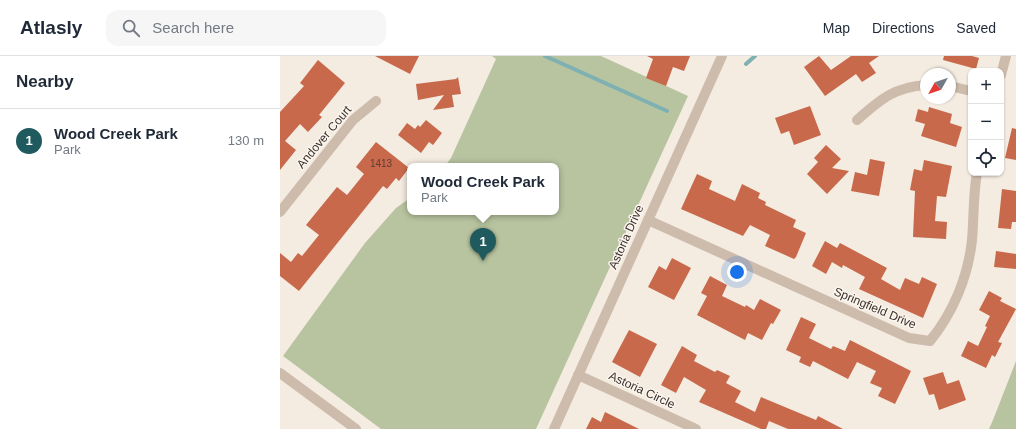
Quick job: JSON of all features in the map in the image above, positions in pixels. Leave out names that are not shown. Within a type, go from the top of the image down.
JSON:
[{"type":"street","name":"Astoria Drive","points":[[554,429],[722,56]]},
{"type":"street","points":[[1003,68],[1006,56]]},
{"type":"street","points":[[857,120],[882,98],[911,86],[920,85]]},
{"type":"street","points":[[956,87],[968,90]]},
{"type":"street","name":"Andover Court","points":[[280,212],[353,120],[376,101]]},
{"type":"street","name":"Springfield Drive","points":[[648,220],[908,338],[930,341],[943,325],[963,283],[972,241],[973,191],[976,176]]},
{"type":"street","points":[[280,373],[356,429]]},
{"type":"street","name":"Astoria Circle","points":[[578,375],[696,429]]},
{"type":"green space","points":[[492,56],[601,56],[688,96],[536,429],[381,429],[283,356],[365,243],[396,208],[407,200],[407,215],[559,215],[559,163],[447,163],[451,158],[496,59]]},
{"type":"green space","points":[[1016,361],[1016,429],[989,429],[993,420]]},
{"type":"building","points":[[375,56],[419,56],[410,74]]},
{"type":"building","points":[[647,56],[690,56],[684,71],[673,67],[666,86],[646,78],[653,59]]},
{"type":"building","points":[[819,56],[831,70],[851,56],[879,56],[869,63],[876,73],[862,82],[856,74],[825,96],[804,67]]},
{"type":"building","points":[[944,56],[972,56],[979,58],[976,68],[943,60]]},
{"type":"building","points":[[318,60],[345,83],[319,115],[322,117],[308,132],[300,124],[285,141],[296,150],[280,170],[280,112],[304,86],[300,83]]},
{"type":"building","points":[[458,77],[461,94],[452,95],[454,107],[433,110],[444,95],[418,100],[416,84],[456,79]]},
{"type":"building","points":[[810,106],[821,135],[794,145],[789,131],[781,134],[775,118]]},
{"type":"building","points":[[929,107],[952,114],[950,123],[962,127],[956,147],[921,136],[925,124],[915,121],[918,109],[928,112]]},
{"type":"building","points":[[426,120],[442,133],[433,145],[429,142],[421,153],[398,135],[407,123],[415,129],[418,125],[420,127]]},
{"type":"building","points":[[1012,128],[1016,129],[1016,160],[1005,158]]},
{"type":"building","points":[[376,142],[407,166],[407,171],[399,181],[396,178],[387,189],[383,186],[299,291],[280,276],[280,253],[291,262],[298,253],[302,256],[319,235],[306,225],[337,187],[347,195],[364,174],[356,167]]},
{"type":"building","points":[[826,145],[841,159],[832,168],[849,171],[827,194],[807,174],[818,162],[814,158]]},
{"type":"building","points":[[870,159],[885,162],[879,196],[851,191],[855,172],[867,175]]},
{"type":"building","points":[[924,160],[952,166],[946,197],[937,196],[935,221],[947,222],[946,239],[913,237],[915,191],[910,190],[914,169],[922,171]]},
{"type":"building","points":[[697,174],[712,181],[709,189],[735,201],[742,184],[760,193],[758,198],[766,202],[765,205],[796,220],[793,227],[806,233],[796,257],[794,259],[765,246],[770,235],[750,225],[743,236],[681,209]]},
{"type":"building","points":[[1002,189],[1016,191],[1016,222],[1012,222],[1011,229],[998,228]]},
{"type":"building","points":[[825,241],[837,248],[840,243],[887,268],[881,279],[900,290],[905,278],[919,284],[922,277],[937,284],[923,318],[859,289],[865,277],[843,265],[842,268],[832,262],[826,274],[812,266]]},
{"type":"building","points":[[996,251],[1016,254],[1016,269],[994,267]]},
{"type":"building","points":[[672,258],[691,268],[674,300],[648,287],[659,266],[666,270]]},
{"type":"building","points":[[710,276],[727,285],[722,296],[745,307],[746,305],[754,310],[760,299],[781,310],[773,324],[771,323],[762,340],[748,333],[745,340],[697,315],[707,296],[701,293]]},
{"type":"building","points":[[989,291],[1002,298],[1000,301],[1016,309],[998,342],[1002,343],[995,357],[992,355],[986,368],[961,356],[968,341],[978,346],[987,327],[985,326],[990,316],[979,310]]},
{"type":"building","points":[[801,317],[816,324],[809,338],[831,349],[833,346],[845,351],[850,340],[911,371],[895,404],[878,396],[882,388],[870,383],[876,371],[857,362],[848,379],[813,361],[810,367],[799,362],[801,357],[786,350]]},
{"type":"building","points":[[629,330],[657,344],[640,377],[612,362]]},
{"type":"building","points":[[682,346],[697,355],[694,361],[715,372],[717,370],[730,376],[726,383],[741,391],[735,402],[755,412],[761,397],[816,420],[818,416],[843,429],[788,429],[769,421],[766,429],[761,429],[699,402],[706,390],[684,377],[676,393],[661,385]]},
{"type":"building","points":[[943,372],[947,384],[959,380],[966,400],[939,410],[934,394],[929,395],[923,378]]},
{"type":"building","points":[[605,412],[639,429],[586,429],[592,417],[601,422]]},
{"type":"waterway","points":[[545,56],[667,111]]},
{"type":"waterway","points":[[746,64],[755,56]]},
{"type":"place","name":"Wood Creek Park","points":[[483,261]]}]
